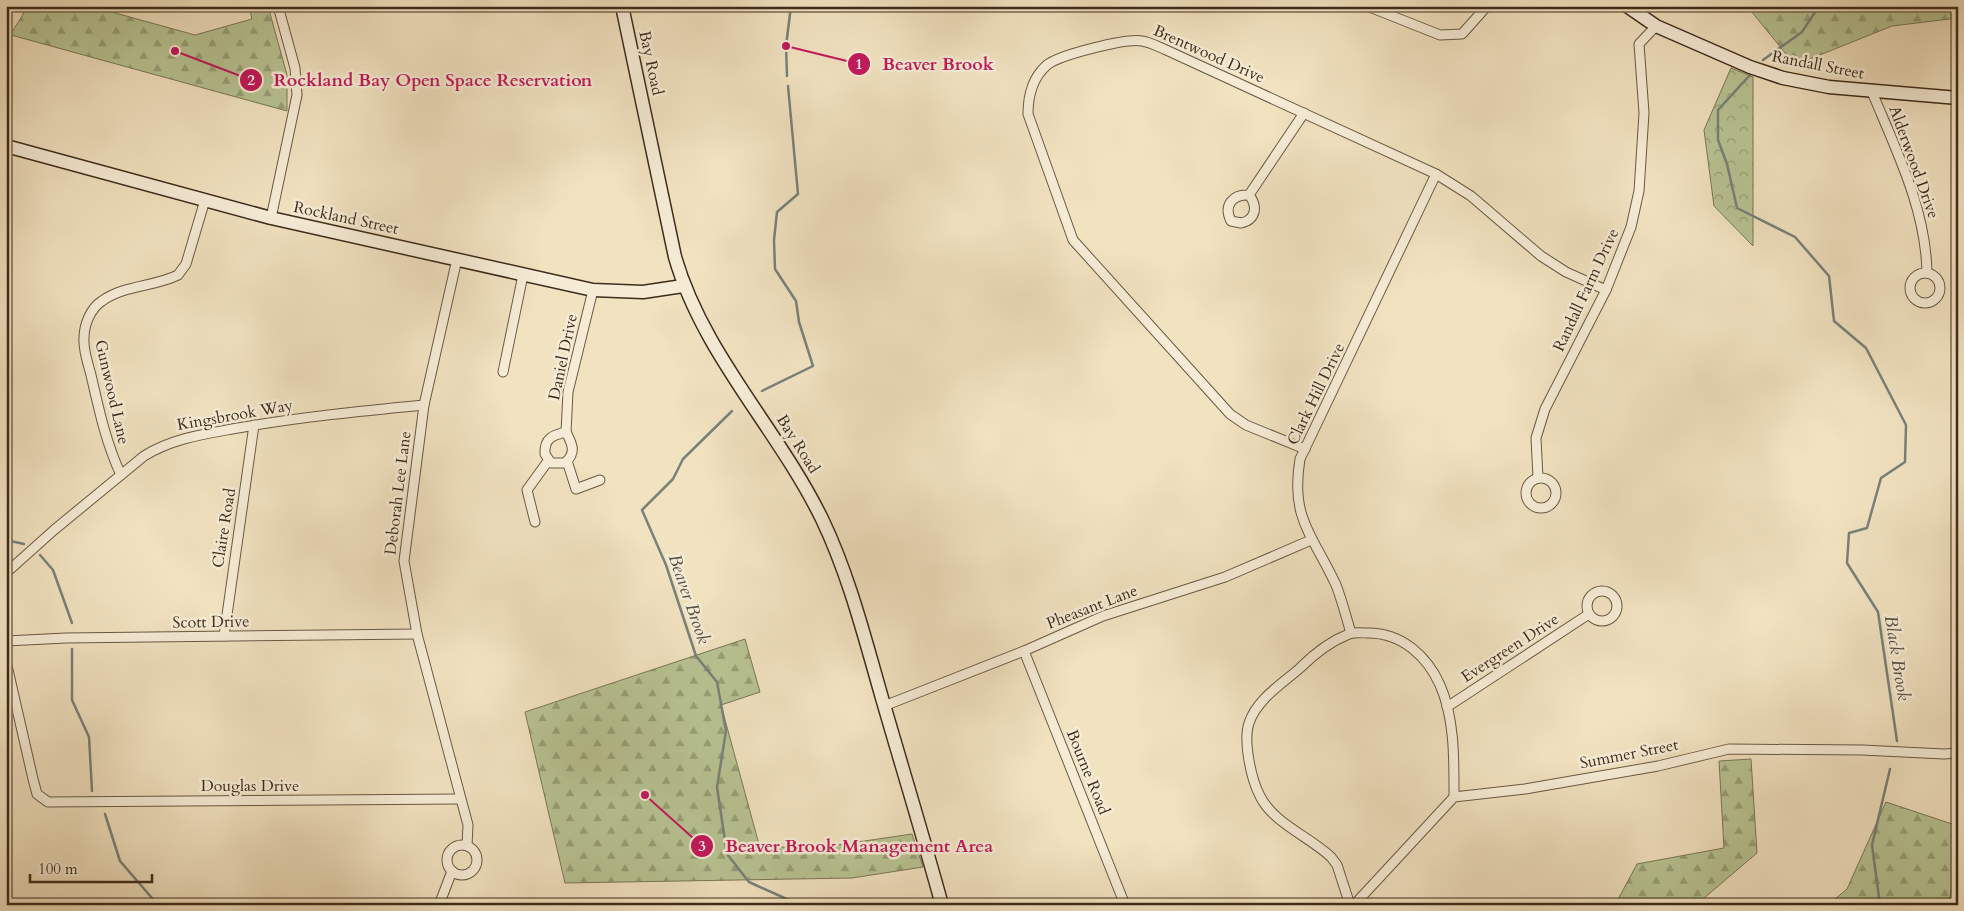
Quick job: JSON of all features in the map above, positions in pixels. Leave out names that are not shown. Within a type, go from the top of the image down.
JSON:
[{"type":"street","points":[[272,218],[297,95],[295,68],[278,6]]},
{"type":"street","name":"Bay Road","points":[[622,6],[675,257],[684,286],[712,343],[800,476],[823,521],[861,624],[942,905]]},
{"type":"street","points":[[1372,8],[1440,35],[1462,34],[1487,6]]},
{"type":"street","name":"Randall Street","points":[[1628,6],[1656,26],[1750,67],[1783,78],[1829,87],[1872,92],[1958,98]]},
{"type":"street","name":"Randall Farm Drive","points":[[1538,478],[1536,438],[1545,410],[1606,290],[1631,226],[1639,191],[1644,112],[1639,44],[1656,26]]},
{"type":"street","name":"Brentwood Drive","points":[[1305,449],[1246,425],[1230,414],[1073,240],[1033,133],[1028,114],[1028,97],[1035,80],[1047,65],[1062,57],[1122,41],[1143,41],[1436,174],[1471,196],[1541,256],[1566,272],[1606,290]]},
{"type":"street","name":"Alderwood Drive","points":[[1872,92],[1902,163],[1923,226],[1927,273]]},
{"type":"street","points":[[1249,195],[1304,114]]},
{"type":"street","name":"Rockland Street","points":[[6,146],[272,218],[594,290],[643,292],[684,286]]},
{"type":"street","name":"Clark Hill Drive","points":[[1351,633],[1337,588],[1311,540],[1297,499],[1298,474],[1305,449],[1372,313],[1436,174]]},
{"type":"street","name":"Gunwood Lane","points":[[121,475],[110,450],[97,402],[84,338],[86,324],[92,311],[102,301],[126,289],[178,275],[186,264],[205,200]]},
{"type":"street","name":"Deborah Lee Lane","points":[[452,871],[464,875],[476,867],[476,856],[467,846],[468,825],[417,634],[404,561],[424,405],[457,259]]},
{"type":"street","points":[[503,372],[524,274]]},
{"type":"street","name":"Daniel Drive","points":[[566,461],[572,453],[573,446],[566,432],[568,392],[594,290]]},
{"type":"street","name":"Kingsbrook Way","points":[[6,574],[54,530],[144,456],[166,444],[190,437],[254,425],[323,415],[424,405]]},
{"type":"street","name":"Claire Road","points":[[224,636],[254,425]]},
{"type":"street","points":[[548,461],[545,451],[548,440],[554,434],[566,432]]},
{"type":"street","points":[[548,461],[556,464],[566,461],[576,489],[600,480]]},
{"type":"street","points":[[535,522],[527,490],[548,461]]},
{"type":"street","name":"Pheasant Lane","points":[[884,706],[1024,651],[1103,616],[1226,576],[1311,540]]},
{"type":"street","name":"Evergreen Drive","points":[[1447,707],[1589,614]]},
{"type":"street","points":[[1350,905],[1337,865],[1331,857],[1264,804],[1251,771],[1247,734],[1252,717],[1269,694],[1317,653],[1351,633],[1375,633],[1396,638],[1425,659],[1440,686],[1447,707],[1454,750],[1454,797],[1354,905]]},
{"type":"street","name":"Scott Drive","points":[[6,641],[417,634]]},
{"type":"street","name":"Bourne Road","points":[[1024,651],[1125,905]]},
{"type":"street","name":"Douglas Drive","points":[[6,661],[33,778],[40,798],[58,802],[460,799]]},
{"type":"street","name":"Summer Street","points":[[1454,797],[1525,789],[1658,766],[1729,749],[1853,749],[1944,754],[1958,753]]},
{"type":"street","points":[[438,905],[452,871],[447,861],[450,852],[458,846],[467,846]]},
{"type":"green space","points":[[25,6],[90,6],[195,35],[252,19],[249,6],[268,6],[287,75],[287,111],[11,35],[23,14]]},
{"type":"green space","points":[[1747,6],[1958,6],[1958,18],[1892,26],[1795,65]]},
{"type":"green space","points":[[1731,68],[1753,77],[1753,246],[1714,206],[1704,130]]},
{"type":"green space","points":[[745,639],[760,692],[721,705],[760,848],[837,845],[912,834],[923,867],[852,878],[565,883],[525,712]]},
{"type":"green space","points":[[1751,759],[1757,853],[1696,905],[1615,905],[1637,864],[1724,848],[1719,761]]},
{"type":"green space","points":[[1886,802],[1958,826],[1958,865],[1948,905],[1828,905],[1847,889]]},
{"type":"waterway","name":"Beaver Brook","points":[[787,76],[786,46],[791,6]]},
{"type":"waterway","name":"Black Brook","points":[[1763,60],[1802,32],[1819,6]]},
{"type":"waterway","name":"Black Brook","points":[[1750,75],[1718,110],[1718,140],[1727,164],[1737,208],[1795,237],[1829,276],[1834,321],[1866,348],[1906,425],[1905,462],[1881,478],[1867,528],[1849,533],[1847,563],[1878,612],[1897,741]]},
{"type":"waterway","name":"Beaver Brook","points":[[762,391],[813,366],[799,322],[796,301],[775,269],[774,240],[777,212],[798,194],[788,86]]},
{"type":"waterway","points":[[6,339],[10,352],[9,381],[6,394]]},
{"type":"waterway","name":"Beaver Brook","points":[[732,411],[683,459],[673,479],[642,510],[666,565],[696,656],[717,682],[726,731],[717,787],[727,854],[749,882],[800,905]]},
{"type":"waterway","points":[[6,540],[24,544]]},
{"type":"waterway","points":[[40,555],[53,570],[72,623]]},
{"type":"waterway","points":[[72,649],[72,700],[89,737],[92,791]]},
{"type":"waterway","name":"Black Brook","points":[[1880,905],[1872,845],[1890,769]]},
{"type":"waterway","points":[[105,814],[120,861],[158,905]]},
{"type":"place","name":"Beaver Brook","points":[[786,46]]},
{"type":"place","name":"Rockland Bay Open Space Reservation","points":[[175,51]]},
{"type":"place","name":"Beaver Brook Management Area","points":[[645,795]]}]
